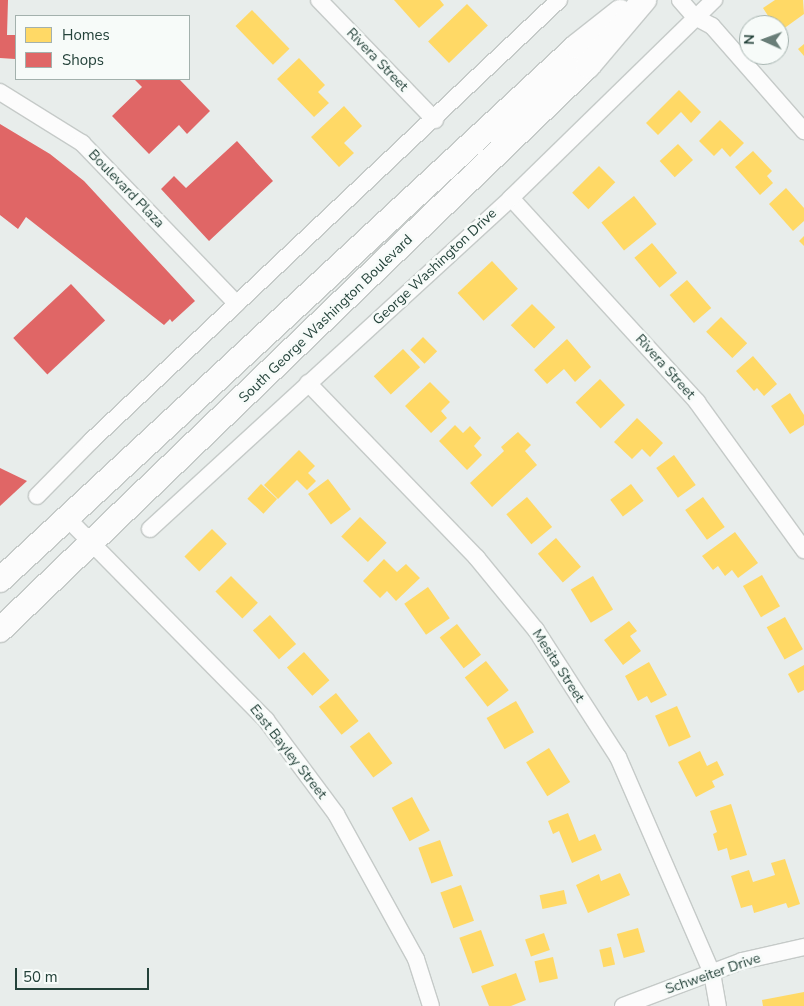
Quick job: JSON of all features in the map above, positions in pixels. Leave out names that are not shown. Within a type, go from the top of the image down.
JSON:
[{"type":"street","name":"Rivera Street","points":[[319,0],[435,120]]},
{"type":"street","points":[[37,496],[236,304],[435,120],[559,0]]},
{"type":"street","name":"South George Washington Boulevard","points":[[0,580],[577,46],[636,0]]},
{"type":"street","name":"South George Washington Boulevard","points":[[0,630],[588,66],[644,0]]},
{"type":"street","points":[[680,0],[695,17],[712,26],[804,130]]},
{"type":"street","name":"George Washington Drive","points":[[150,529],[511,198],[714,0]]},
{"type":"street","name":"Boulevard Plaza","points":[[0,92],[37,112],[82,143],[236,304]]},
{"type":"street","name":"Rivera Street","points":[[511,198],[698,402],[804,550]]},
{"type":"street","name":"Mesita Street","points":[[308,383],[477,558],[536,630],[618,757],[712,973],[718,1006]]},
{"type":"street","name":"East Bayley Street","points":[[66,517],[266,720],[336,814],[416,959],[431,1006]]},
{"type":"street","name":"Schweiter Drive","points":[[623,1006],[742,962],[804,947]]},
{"type":"building: Homes","points":[[394,0],[440,0],[444,5],[419,28]]},
{"type":"building: Homes","points":[[775,0],[803,0],[804,14],[789,25],[789,15],[768,15],[763,8]]},
{"type":"building: Homes","points":[[467,4],[488,26],[449,63],[428,42]]},
{"type":"building: Homes","points":[[252,10],[290,49],[273,65],[235,26]]},
{"type":"building: Homes","points":[[804,44],[804,56],[798,49]]},
{"type":"building: Homes","points":[[299,58],[325,85],[318,92],[329,103],[314,117],[277,79]]},
{"type":"building: Homes","points":[[679,90],[701,112],[691,123],[681,112],[658,135],[646,123]]},
{"type":"building: Homes","points":[[344,106],[362,126],[344,143],[354,153],[339,167],[311,137]]},
{"type":"building: Homes","points":[[720,120],[744,143],[730,157],[722,148],[714,156],[699,141]]},
{"type":"building: Homes","points":[[678,144],[693,160],[675,177],[660,161]]},
{"type":"building: Homes","points":[[753,151],[772,171],[767,176],[773,183],[760,195],[735,167]]},
{"type":"building: Homes","points":[[599,166],[615,182],[588,209],[572,193]]},
{"type":"building: Homes","points":[[786,188],[804,208],[804,221],[793,231],[769,204]]},
{"type":"building: Homes","points":[[634,196],[657,224],[624,250],[601,222]]},
{"type":"building: Homes","points":[[804,236],[804,246],[799,241]]},
{"type":"building: Homes","points":[[652,243],[677,273],[659,288],[634,258]]},
{"type":"building: Homes","points":[[492,261],[518,289],[484,321],[458,293]]},
{"type":"building: Homes","points":[[687,280],[711,308],[694,323],[670,295]]},
{"type":"building: Homes","points":[[532,304],[555,327],[534,349],[511,325]]},
{"type":"building: Homes","points":[[721,317],[747,343],[732,358],[706,332]]},
{"type":"building: Homes","points":[[423,337],[437,351],[424,364],[410,350]]},
{"type":"building: Homes","points":[[567,339],[591,367],[575,382],[564,369],[547,384],[534,370]]},
{"type":"building: Homes","points":[[403,349],[420,367],[391,395],[374,376]]},
{"type":"building: Homes","points":[[753,356],[777,384],[764,396],[757,388],[754,391],[736,371]]},
{"type":"building: Homes","points":[[600,379],[625,405],[601,429],[576,403]]},
{"type":"building: Homes","points":[[430,382],[450,402],[441,411],[447,418],[431,433],[405,406]]},
{"type":"building: Homes","points":[[790,393],[804,415],[804,425],[790,434],[771,406]]},
{"type":"building: Homes","points":[[637,418],[663,443],[650,457],[642,449],[632,459],[614,442]]},
{"type":"building: Homes","points":[[455,425],[463,433],[470,426],[481,438],[474,446],[482,455],[467,470],[439,441]]},
{"type":"building: Homes","points":[[518,432],[531,445],[525,451],[537,465],[492,507],[470,483],[504,451],[501,447]]},
{"type":"building: Homes","points":[[299,450],[315,466],[308,473],[316,481],[307,490],[297,480],[278,499],[264,485]]},
{"type":"building: Homes","points":[[674,455],[696,485],[678,498],[656,468]]},
{"type":"building: Homes","points":[[328,479],[351,509],[331,524],[308,494]]},
{"type":"building: Homes","points":[[261,484],[277,499],[263,514],[247,499]]},
{"type":"building: Homes","points":[[631,484],[644,501],[623,516],[610,500]]},
{"type":"building: Homes","points":[[527,497],[552,527],[531,544],[506,514]]},
{"type":"building: Homes","points":[[703,497],[725,527],[707,540],[685,510]]},
{"type":"building: Homes","points":[[360,517],[387,543],[368,562],[341,536]]},
{"type":"building: Homes","points":[[212,529],[227,544],[199,571],[184,557]]},
{"type":"building: Homes","points":[[735,532],[758,563],[738,578],[732,570],[725,576],[718,566],[713,570],[702,556]]},
{"type":"building: Homes","points":[[556,538],[581,567],[563,582],[538,554]]},
{"type":"building: Homes","points":[[384,559],[397,572],[406,564],[420,578],[396,601],[387,591],[380,598],[363,581]]},
{"type":"building: Homes","points":[[762,575],[780,606],[761,617],[743,586]]},
{"type":"building: Homes","points":[[231,576],[258,603],[242,618],[215,592]]},
{"type":"building: Homes","points":[[593,576],[613,609],[591,623],[571,589]]},
{"type":"building: Homes","points":[[428,587],[450,618],[426,635],[404,604]]},
{"type":"building: Homes","points":[[270,615],[296,644],[279,659],[253,630]]},
{"type":"building: Homes","points":[[785,617],[803,649],[785,660],[767,627]]},
{"type":"building: Homes","points":[[629,621],[637,631],[630,636],[641,651],[623,665],[604,640]]},
{"type":"building: Homes","points":[[457,624],[481,655],[464,668],[440,638]]},
{"type":"building: Homes","points":[[304,652],[329,680],[312,696],[287,667]]},
{"type":"building: Homes","points":[[486,661],[509,690],[488,707],[465,678]]},
{"type":"building: Homes","points":[[649,662],[667,695],[651,703],[647,696],[638,701],[625,676]]},
{"type":"building: Homes","points":[[804,665],[804,690],[798,693],[788,674]]},
{"type":"building: Homes","points":[[336,693],[359,721],[342,735],[319,707]]},
{"type":"building: Homes","points":[[516,701],[534,732],[505,749],[487,718]]},
{"type":"building: Homes","points":[[677,706],[691,737],[669,747],[655,716]]},
{"type":"building: Homes","points":[[369,732],[392,763],[373,778],[350,746]]},
{"type":"building: Homes","points":[[549,748],[570,782],[547,796],[526,762]]},
{"type":"building: Homes","points":[[700,751],[707,766],[717,761],[724,775],[712,781],[715,787],[696,797],[678,762]]},
{"type":"building: Homes","points":[[412,797],[430,831],[410,841],[392,808]]},
{"type":"building: Homes","points":[[731,804],[747,855],[730,860],[727,848],[718,851],[713,834],[717,832],[710,811]]},
{"type":"building: Homes","points":[[568,813],[579,841],[595,834],[602,850],[572,863],[559,831],[553,834],[548,821]]},
{"type":"building: Homes","points":[[440,840],[453,876],[431,884],[418,848]]},
{"type":"building: Homes","points":[[785,859],[800,904],[788,908],[786,903],[754,913],[752,905],[741,908],[731,876],[749,870],[753,882],[775,875],[771,863]]},
{"type":"building: Homes","points":[[620,873],[630,895],[588,913],[576,885],[599,874],[601,881]]},
{"type":"building: Homes","points":[[461,885],[474,921],[453,928],[440,893]]},
{"type":"building: Homes","points":[[564,890],[567,904],[542,909],[540,895]]},
{"type":"building: Homes","points":[[638,928],[645,952],[624,958],[617,934]]},
{"type":"building: Homes","points":[[481,930],[494,966],[472,974],[459,938]]},
{"type":"building: Homes","points":[[544,933],[550,950],[531,957],[525,940]]},
{"type":"building: Homes","points":[[611,947],[615,965],[603,967],[599,950]]},
{"type":"building: Homes","points":[[553,957],[558,978],[539,983],[534,961]]},
{"type":"building: Homes","points":[[516,973],[526,1000],[511,1006],[489,1006],[481,986]]},
{"type":"building: Homes","points":[[804,992],[804,1006],[763,1006],[762,1000]]},
{"type":"building: Shops","points":[[0,0],[8,0],[7,35],[15,35],[15,59],[0,58]]},
{"type":"building: Shops","points":[[135,80],[180,80],[210,111],[187,134],[179,125],[149,154],[112,116],[142,87]]},
{"type":"building: Shops","points":[[0,124],[50,154],[84,181],[195,301],[172,322],[170,319],[164,325],[26,217],[18,229],[0,215]]},
{"type":"building: Shops","points":[[237,141],[273,181],[209,241],[161,189],[174,176],[186,188]]},
{"type":"building: Shops","points":[[71,284],[105,321],[47,374],[13,338]]},
{"type":"building: Shops","points":[[0,468],[27,481],[0,506]]}]
